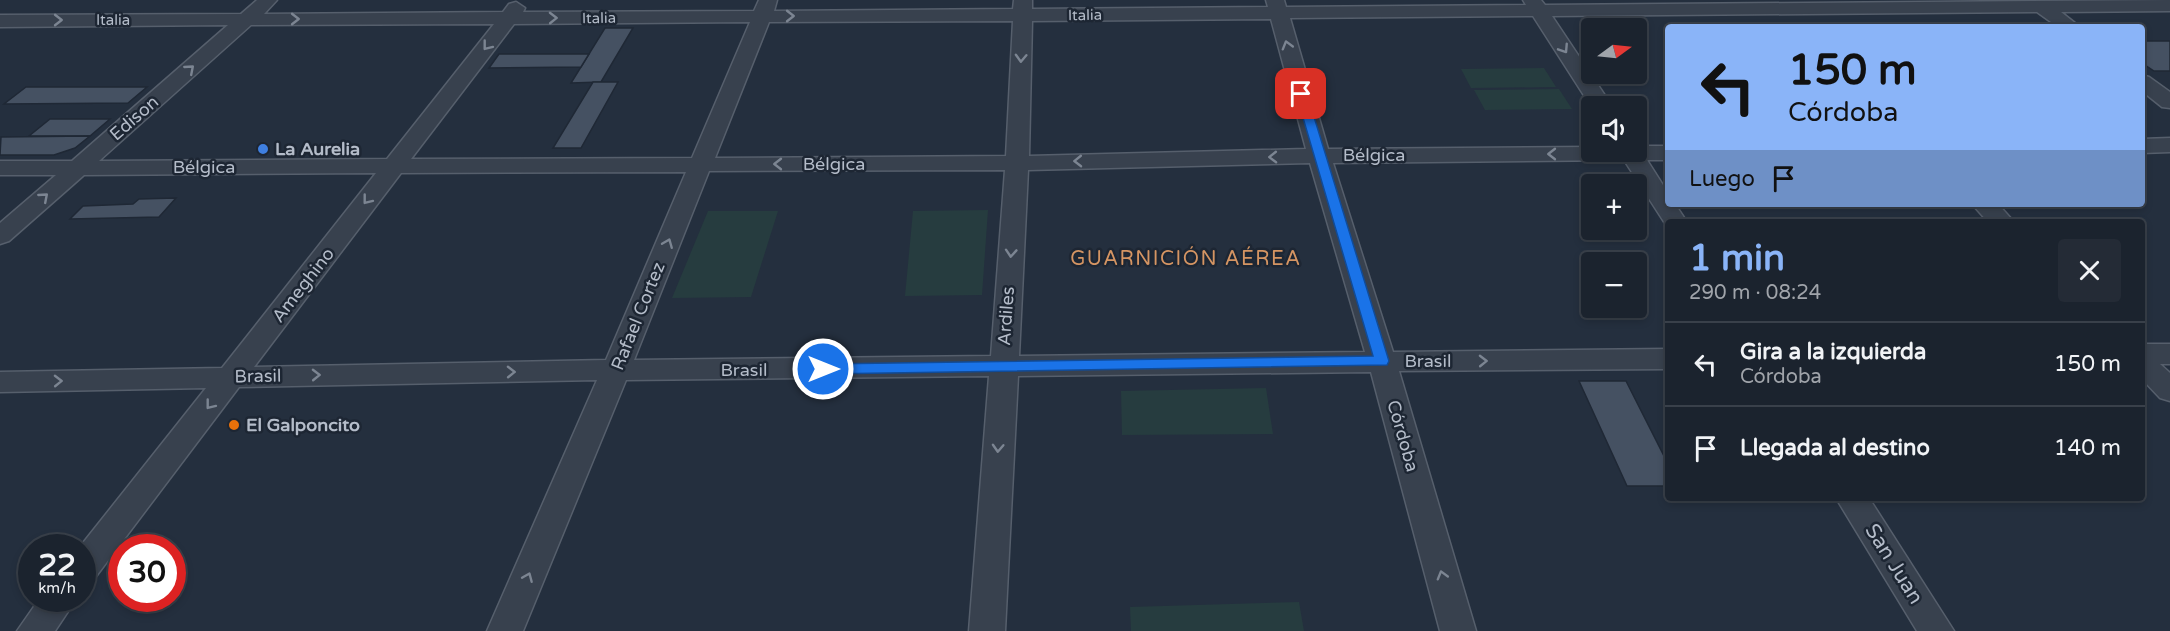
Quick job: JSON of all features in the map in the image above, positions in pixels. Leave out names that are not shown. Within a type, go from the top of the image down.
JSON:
[{"type":"street","points":[[0,10],[15,0]]},
{"type":"street","name":"Edison","points":[[0,236],[268,0]]},
{"type":"street","points":[[2038,3],[2066,24]]},
{"type":"street","name":"Italia","points":[[0,21],[246,20],[515,9],[2038,3],[2170,5]]},
{"type":"street","points":[[1788,4],[1807,24]]},
{"type":"street","points":[[1536,5],[1595,96]]},
{"type":"street","name":"Córdoba","points":[[1276,6],[1382,361],[1458,631]]},
{"type":"street","name":"Rafael Cortez","points":[[505,631],[766,8]]},
{"type":"street","name":"Ardiles","points":[[987,631],[1017,163],[1023,8]]},
{"type":"street","name":"Ameghino","points":[[96,551],[515,9]]},
{"type":"street","points":[[2145,83],[2170,102]]},
{"type":"street","points":[[2145,146],[2170,145]]},
{"type":"street","name":"Bélgica","points":[[1647,152],[1665,153]]},
{"type":"street","name":"Bélgica","points":[[0,168],[1017,163],[1581,153]]},
{"type":"street","points":[[1637,162],[1665,205]]},
{"type":"street","points":[[1987,207],[1999,219]]},
{"type":"street","points":[[2145,354],[2170,354]]},
{"type":"street","name":"Brasil","points":[[0,382],[616,370],[1003,368],[1382,361],[1665,359]]},
{"type":"street","points":[[2145,365],[2170,391]]},
{"type":"street","name":"San Juan","points":[[1854,501],[1936,631]]},
{"type":"street","points":[[35,631],[49,612]]},
{"type":"green space","points":[[1544,68],[1556,87],[1471,88],[1461,69]]},
{"type":"green space","points":[[1559,89],[1572,109],[1485,110],[1474,90]]},
{"type":"green space","points":[[988,210],[982,295],[905,296],[913,211]]},
{"type":"green space","points":[[708,211],[778,211],[751,297],[672,298]]},
{"type":"green space","points":[[1266,388],[1273,434],[1122,435],[1121,391]]},
{"type":"green space","points":[[1299,602],[1304,631],[1131,631],[1130,607]]},
{"type":"building","points":[[605,28],[633,28],[601,82],[571,83]]},
{"type":"building","points":[[2145,41],[2170,41],[2170,71],[2154,71],[2145,65]]},
{"type":"building","points":[[499,54],[589,54],[581,67],[489,68]]},
{"type":"building","points":[[593,82],[618,82],[581,148],[553,148]]},
{"type":"building","points":[[26,87],[147,87],[128,103],[4,104]]},
{"type":"building","points":[[50,119],[110,119],[90,136],[29,136]]},
{"type":"building","points":[[90,136],[75,148],[54,155],[0,155],[1,137]]},
{"type":"building","points":[[176,198],[159,217],[70,219],[83,206],[133,204],[139,199]]},
{"type":"building","points":[[1579,381],[1626,381],[1665,458],[1665,486],[1627,486]]},
{"type":"place","name":"La Aurelia","points":[[263,149]]},
{"type":"place","name":"El Galponcito","points":[[234,425]]},
{"type":"district","name":"GUARNICIÓN AÉREA","points":[[1186,259]]},
{"type":"route","points":[[823,369],[1382,361],[1301,94]]}]
